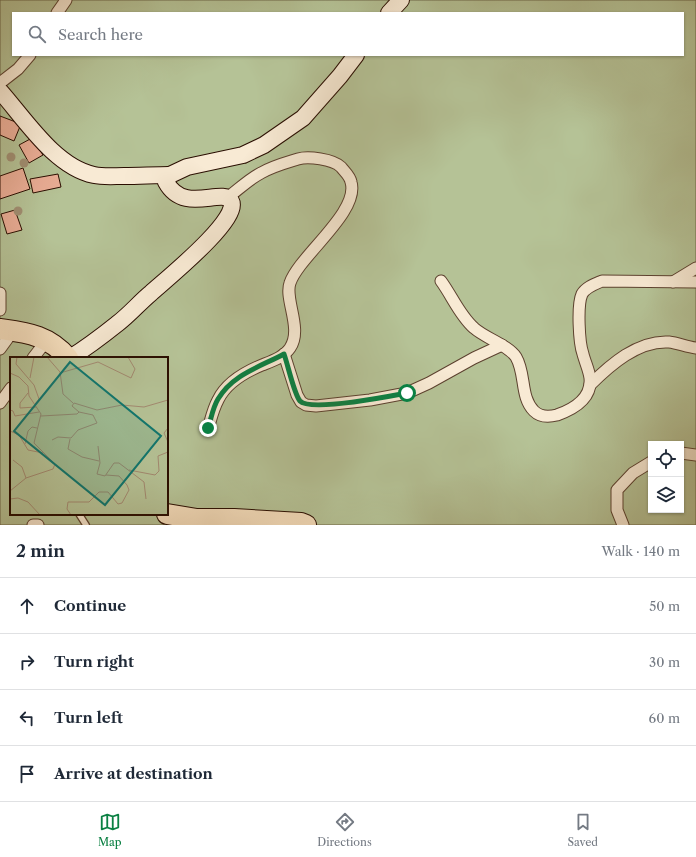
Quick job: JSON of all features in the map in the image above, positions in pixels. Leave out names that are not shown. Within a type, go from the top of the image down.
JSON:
[{"type":"highway","points":[[6,330],[32,335],[46,340],[60,349],[68,357]]},
{"type":"highway","points":[[168,514],[212,522],[234,519],[301,523],[306,525]]},
{"type":"street","points":[[58,12],[66,0]]},
{"type":"street","points":[[390,12],[401,0]]},
{"type":"street","points":[[0,83],[18,69],[29,56]]},
{"type":"street","points":[[0,91],[44,143],[61,159],[74,168],[85,173],[101,176],[170,175],[187,167],[243,155],[264,145],[303,118],[340,76],[355,56]]},
{"type":"street","points":[[208,428],[218,400],[226,388],[243,374],[284,354],[293,342],[294,320],[289,285],[292,276],[325,238],[345,209],[351,195],[352,183],[349,176],[339,165],[324,160],[302,158],[280,164],[260,173],[227,198]]},
{"type":"street","points":[[71,357],[87,347],[119,323],[210,239],[229,215],[232,208],[231,201],[227,198],[185,198],[175,194],[166,182],[170,175]]},
{"type":"street","points":[[673,282],[696,268]]},
{"type":"street","points":[[441,281],[472,327],[502,345],[516,356],[524,380],[524,391],[534,411],[541,416],[552,416],[569,411],[578,405],[586,395],[590,385],[590,376],[582,354],[580,341],[580,301],[583,293],[593,284],[602,281],[696,282]]},
{"type":"street","points":[[0,293],[0,310]]},
{"type":"street","points":[[0,349],[6,330]]},
{"type":"street","points":[[34,357],[46,340]]},
{"type":"street","points":[[590,385],[606,369],[639,348],[654,343],[669,342],[696,348]]},
{"type":"street","points":[[284,354],[297,395],[301,402],[306,405],[316,406],[370,400],[407,393],[502,345]]},
{"type":"street","points":[[0,403],[10,389]]},
{"type":"street","points":[[684,453],[696,455]]},
{"type":"street","points":[[623,525],[617,510],[617,490],[633,473],[648,464]]},
{"type":"street","points":[[33,525],[38,525]]},
{"type":"lane","points":[[81,515],[86,525]]},
{"type":"green space","points":[[0,0],[696,0],[696,525],[0,525]]},
{"type":"building","points":[[0,116],[21,124],[14,141],[0,135]]},
{"type":"building","points":[[32,138],[43,155],[29,163],[19,145]]},
{"type":"building","points":[[23,168],[30,189],[0,199],[0,176]]},
{"type":"building","points":[[58,174],[61,187],[33,193],[30,179]]},
{"type":"building","points":[[15,210],[22,230],[7,234],[1,214]]},
{"type":"route","points":[[208,428],[218,400],[226,388],[243,374],[284,354],[297,395],[301,402],[306,405],[316,406],[370,400],[407,393]]}]
